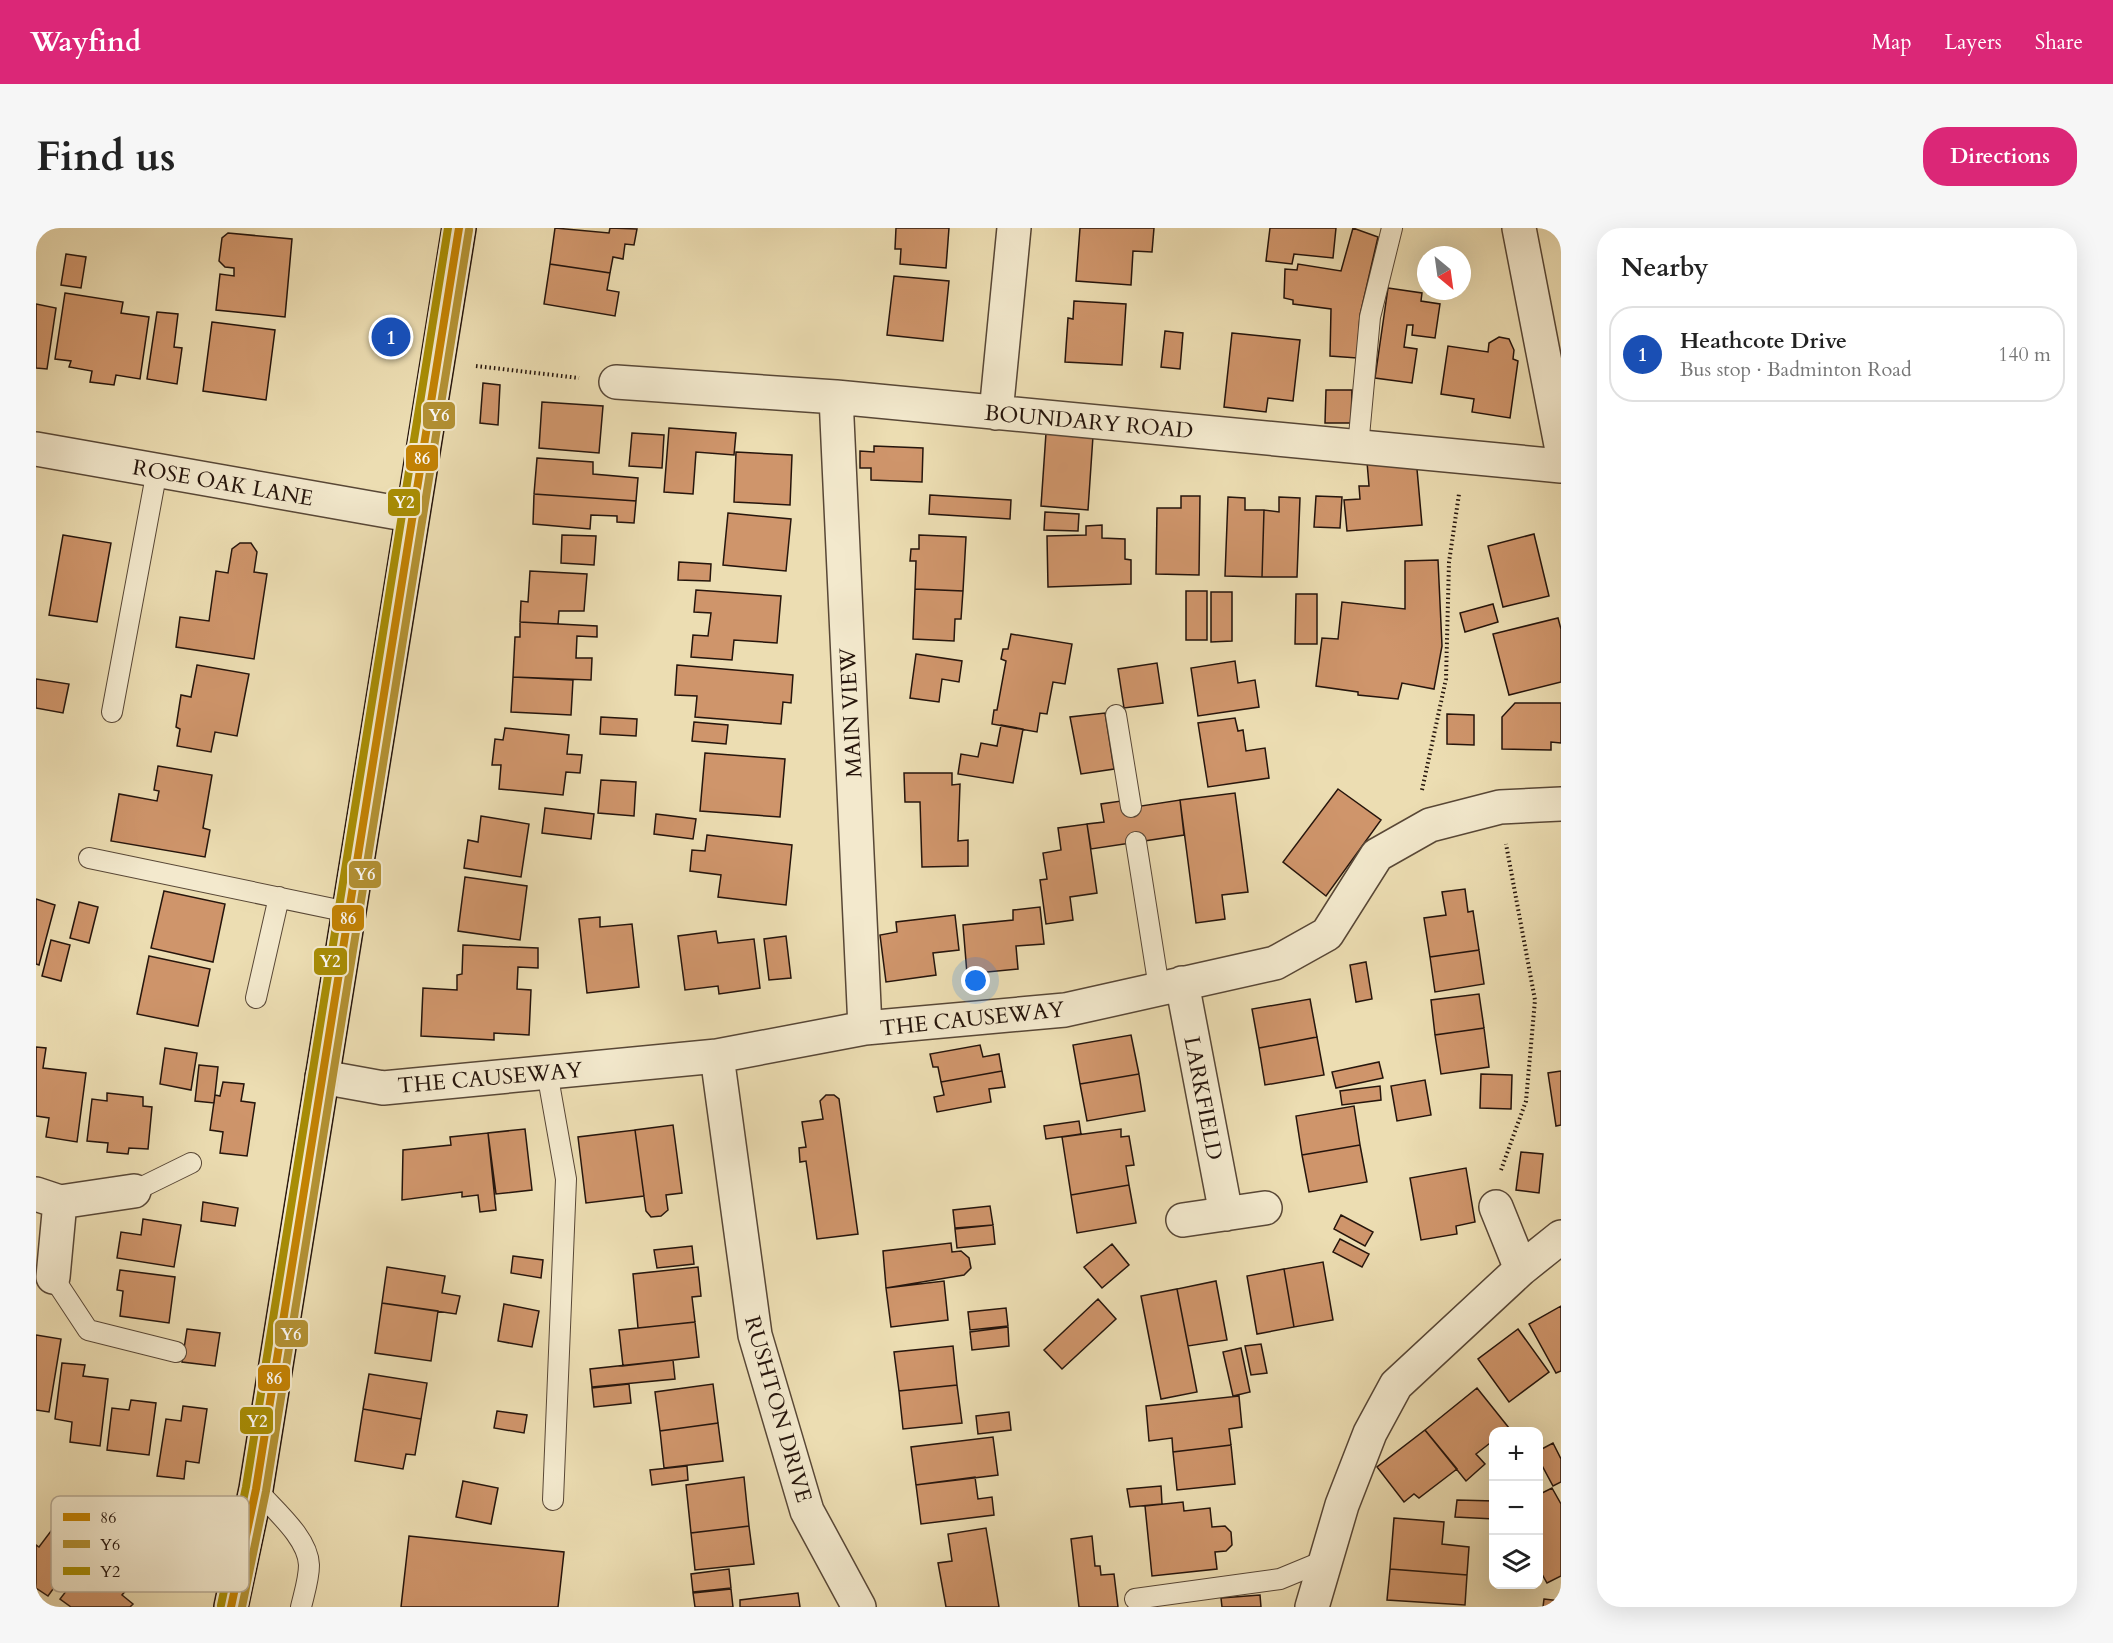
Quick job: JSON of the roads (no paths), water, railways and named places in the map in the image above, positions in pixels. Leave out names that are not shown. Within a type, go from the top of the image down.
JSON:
[{"type":"main road","points":[[249,1522],[322,1077],[410,515],[459,228]]},
{"type":"main road","points":[[231,1607],[234,1592]]},
{"type":"street","points":[[996,412],[1014,228]]},
{"type":"street","points":[[1519,228],[1561,445]]},
{"type":"street","name":"BOUNDARY ROAD","points":[[616,382],[996,412],[1561,466]]},
{"type":"street","name":"MAIN VIEW","points":[[836,398],[865,1028]]},
{"type":"street","name":"ROSE OAK LANE","points":[[36,449],[410,515]]},
{"type":"street","name":"THE CAUSEWAY","points":[[322,1077],[383,1088],[717,1056],[865,1028],[1065,1010],[1275,963],[1327,933],[1377,855],[1413,834],[1430,825],[1500,807],[1561,804]]},
{"type":"street","name":"LARKFIELD","points":[[1170,985],[1226,1214]]},
{"type":"street","name":"RUSHTON DRIVE","points":[[717,1056],[755,1335],[807,1511],[859,1607]]},
{"type":"street","points":[[53,1277],[48,1198],[134,1191]]},
{"type":"street","points":[[1496,1207],[1521,1269]]},
{"type":"street","points":[[1182,1220],[1265,1208]]},
{"type":"street","points":[[1312,1607],[1342,1505],[1370,1433],[1396,1385],[1521,1269],[1561,1237]]},
{"type":"lane","points":[[1358,447],[1370,317],[1392,228]]},
{"type":"lane","points":[[112,712],[157,470]]},
{"type":"lane","points":[[1116,716],[1131,807]]},
{"type":"lane","points":[[1136,842],[1170,985]]},
{"type":"lane","points":[[89,858],[348,912]]},
{"type":"lane","points":[[256,998],[279,897]]},
{"type":"lane","points":[[547,1072],[566,1179],[553,1500]]},
{"type":"lane","points":[[134,1191],[191,1163]]},
{"type":"lane","points":[[53,1277],[88,1330],[176,1352]]},
{"type":"lane","points":[[256,1489],[299,1539],[307,1553],[309,1567],[301,1607]]},
{"type":"lane","points":[[1135,1599],[1280,1579],[1326,1560]]},
{"type":"place","name":"Heathcote Drive","points":[[391,337]]}]
